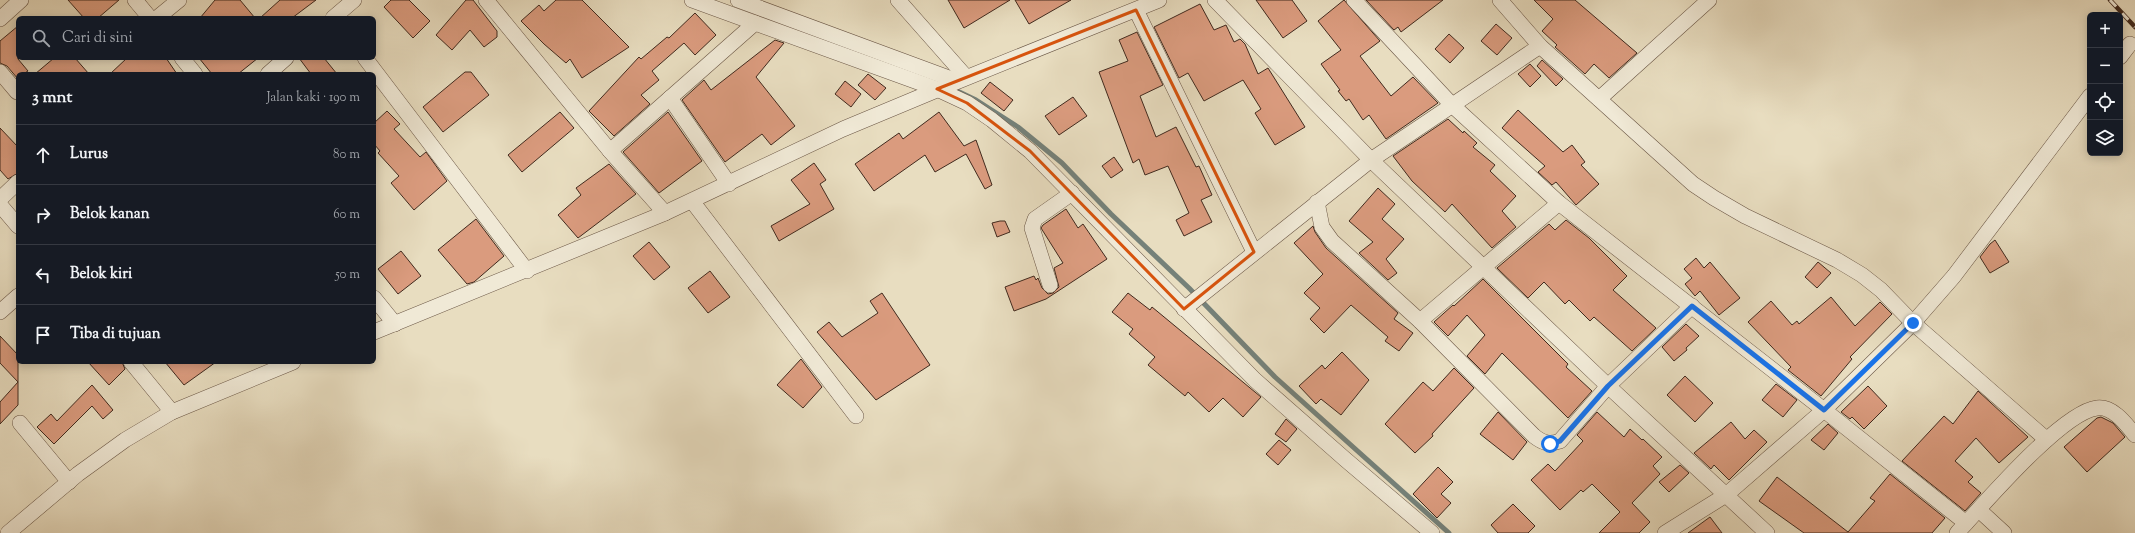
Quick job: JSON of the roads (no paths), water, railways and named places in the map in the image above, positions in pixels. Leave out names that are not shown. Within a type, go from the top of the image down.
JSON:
[{"type":"street","points":[[0,19],[21,0]]},
{"type":"street","points":[[135,0],[148,16]]},
{"type":"street","points":[[159,16],[179,0]]},
{"type":"street","points":[[336,16],[354,0]]},
{"type":"street","points":[[486,0],[610,151],[665,213]]},
{"type":"street","points":[[692,0],[755,23],[951,84]]},
{"type":"street","points":[[738,0],[951,84]]},
{"type":"street","points":[[898,0],[951,84],[967,103],[992,120],[1047,167],[1188,306],[1255,380],[1432,533]]},
{"type":"street","points":[[376,331],[665,213],[843,129],[1159,0]]},
{"type":"street","points":[[1215,0],[1370,160],[1484,266],[1608,386],[1767,533]]},
{"type":"street","points":[[1354,0],[1452,105],[1559,203],[1824,410],[1962,528],[2046,439],[2074,417],[2096,408],[2109,409],[2135,435]]},
{"type":"street","points":[[1500,0],[1540,46],[1693,184],[1739,212],[1837,260],[1862,276],[1881,290],[1913,323],[2046,439]]},
{"type":"street","points":[[1599,98],[1709,0]]},
{"type":"street","points":[[1136,10],[1254,252]]},
{"type":"street","points":[[610,151],[755,23]]},
{"type":"street","points":[[2123,53],[2130,44]]},
{"type":"street","points":[[1188,306],[1370,160],[1540,46]]},
{"type":"street","points":[[184,60],[193,72]]},
{"type":"street","points":[[270,72],[284,60]]},
{"type":"street","points":[[367,60],[376,72]]},
{"type":"street","points":[[0,72],[16,91]]},
{"type":"street","points":[[376,73],[526,271]]},
{"type":"street","points":[[670,98],[729,184]]},
{"type":"street","points":[[1665,533],[1726,495],[1824,410],[1913,323],[1954,276],[2087,100]]},
{"type":"street","points":[[0,198],[16,184]]},
{"type":"street","points":[[1050,285],[1032,228],[1035,219],[1072,193]]},
{"type":"street","points":[[692,201],[856,416]]},
{"type":"street","points":[[1317,202],[1322,227],[1332,241],[1420,320],[1541,441],[1550,444],[1560,441],[1608,386],[1692,306]]},
{"type":"street","points":[[1420,320],[1559,203]]},
{"type":"street","points":[[0,205],[16,224]]},
{"type":"street","points":[[0,312],[16,298]]},
{"type":"street","points":[[376,300],[395,324]]},
{"type":"street","points":[[133,364],[172,412]]},
{"type":"street","points":[[8,533],[69,482],[125,440],[172,412],[288,364]]},
{"type":"street","points":[[20,423],[69,482]]},
{"type":"street","points":[[1979,510],[2004,533]]},
{"type":"waterway","points":[[951,88],[976,100],[1018,127],[1062,163],[1111,214],[1189,288],[1275,377],[1449,533]]},
{"type":"railway","points":[[2110,0],[2135,27]]}]
